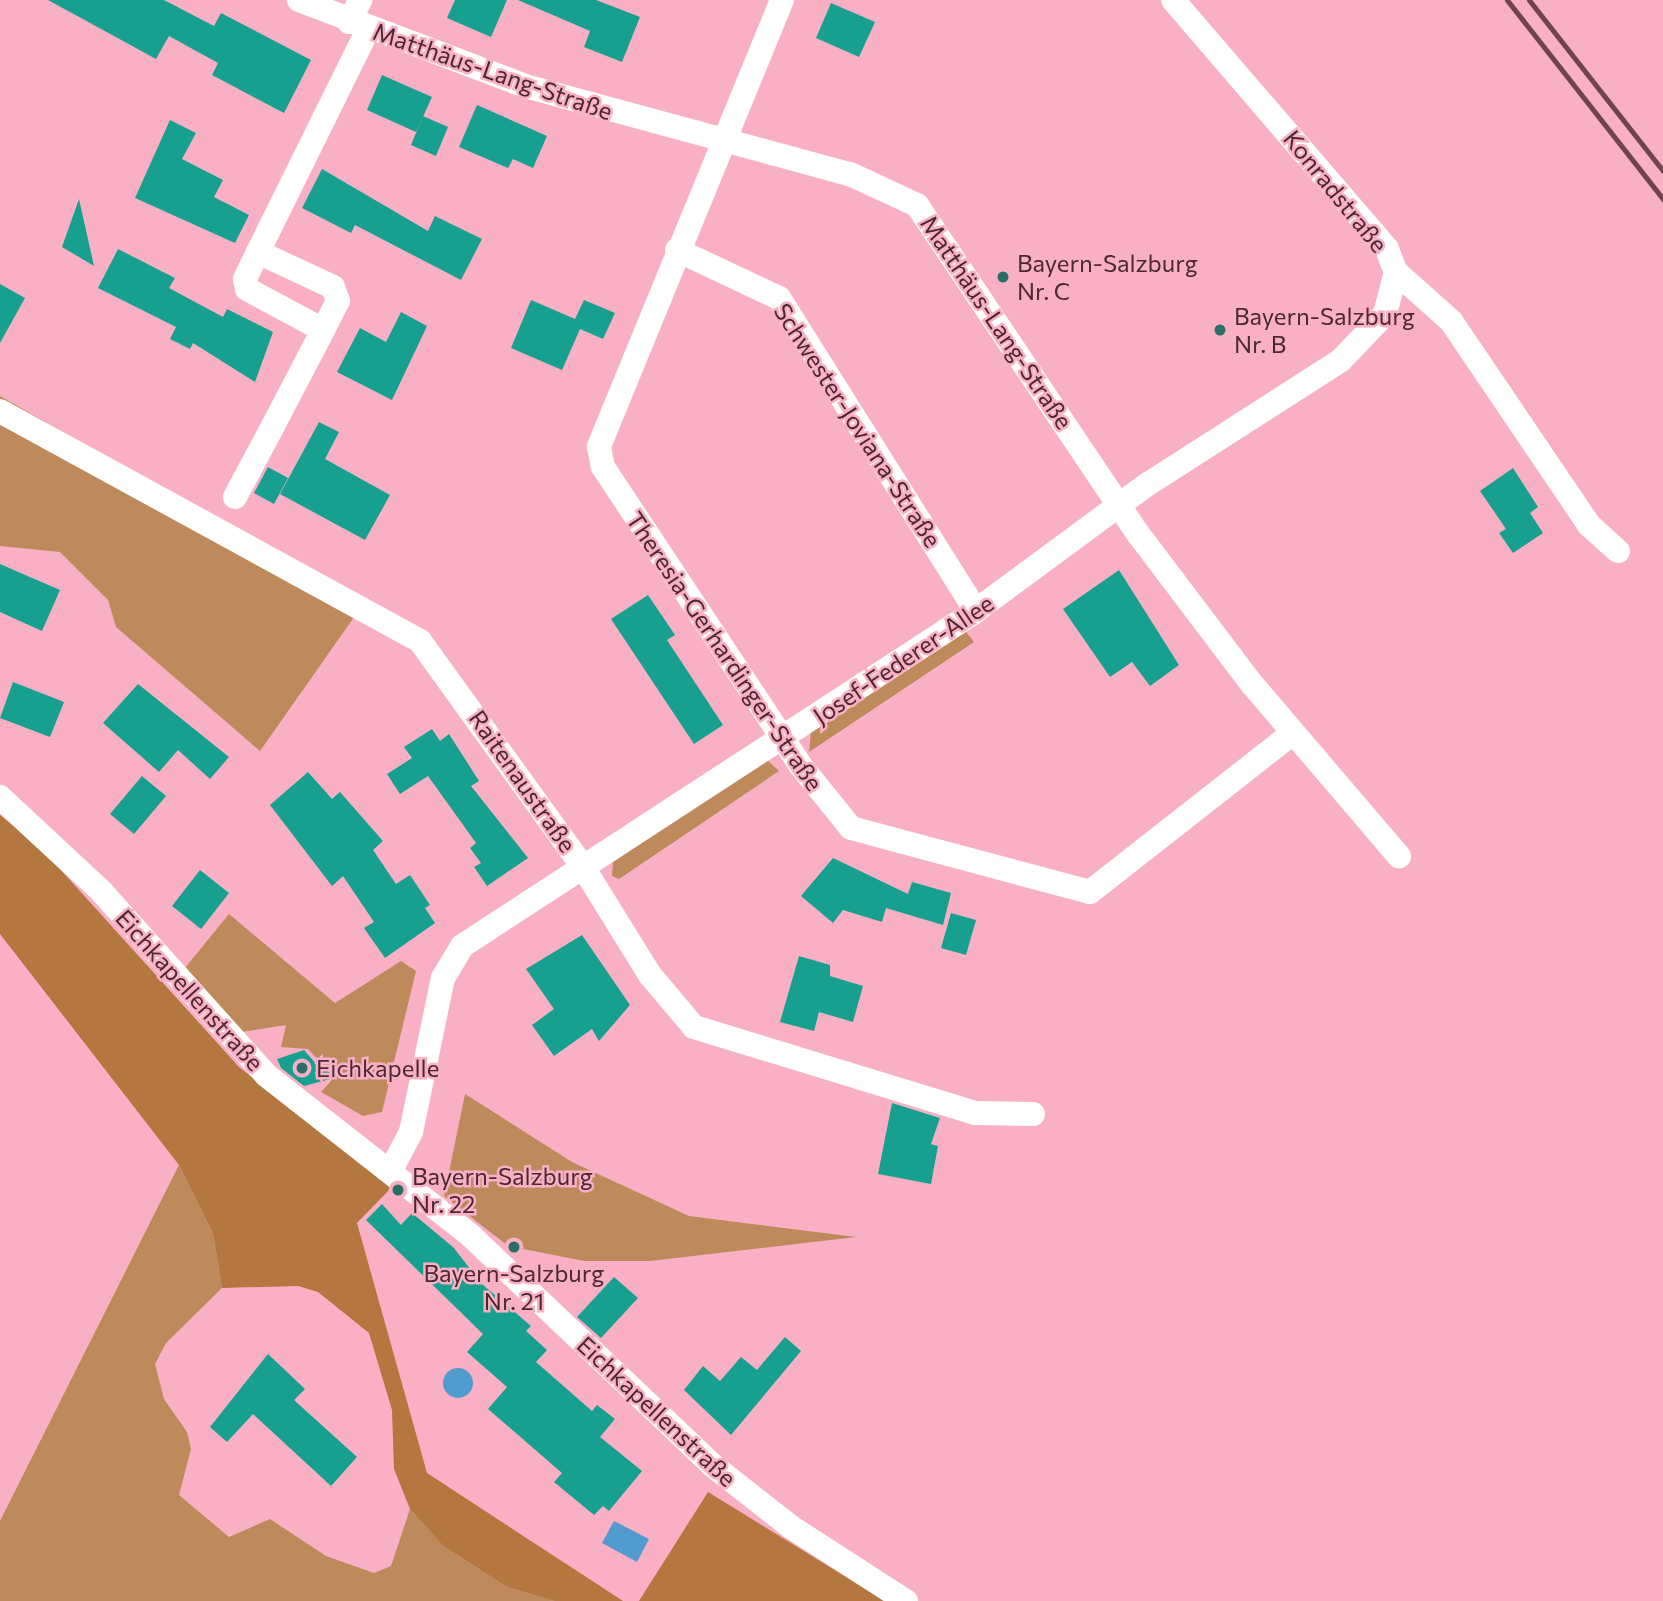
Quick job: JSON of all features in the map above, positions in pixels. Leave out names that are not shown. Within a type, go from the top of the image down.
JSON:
[{"type":"street","name":"Matthäus-Lang-Straße","points":[[299,0],[359,17],[525,86],[849,174],[917,205],[1120,505],[1293,733],[1399,856]]},
{"type":"street","name":"Theresia-Gerhardinger-Straße","points":[[782,0],[721,139],[605,425],[603,467],[784,739],[851,828],[1090,892],[1293,733]]},
{"type":"street","name":"Konradstraße","points":[[1173,0],[1387,249],[1396,272],[1451,321],[1589,525],[1618,551]]},
{"type":"street","points":[[323,330],[247,289],[245,279],[359,17]]},
{"type":"street","name":"Schwester-Joviana-Straße","points":[[677,250],[779,298],[976,611]]},
{"type":"street","points":[[235,497],[323,330],[338,292],[258,253]]},
{"type":"street","name":"Josef-Federer-Allee","points":[[391,1170],[411,1132],[449,961],[462,946],[784,739],[976,611],[1120,505],[1341,360],[1385,314],[1396,272]]},
{"type":"street","name":"Raitenaustraße","points":[[0,411],[420,641],[583,867],[650,975],[694,1027],[975,1113],[1033,1114]]},
{"type":"street","name":"Eichkapellenstraße","points":[[0,797],[100,891],[266,1075],[391,1170],[488,1252],[712,1465],[791,1527],[906,1601]]},
{"type":"shaded area","points":[[0,396],[364,603],[260,751],[116,627],[108,600],[60,552],[0,546]]},
{"type":"shaded area","points":[[963,628],[974,642],[809,752],[811,731]]},
{"type":"shaded area","points":[[767,760],[779,771],[619,879],[612,876],[613,862]]},
{"type":"shaded area","points":[[0,815],[41,848],[239,1067],[392,1187],[357,1223],[427,1473],[623,1601],[554,1601],[507,1587],[443,1546],[410,1509],[394,1469],[392,1410],[369,1333],[318,1292],[298,1286],[222,1288],[213,1234],[179,1165],[0,934]]},
{"type":"shaded area","points":[[229,914],[335,1003],[401,961],[416,971],[382,1112],[363,1116],[321,1092],[331,1081],[329,1071],[308,1049],[281,1047],[286,1025],[241,1032],[185,968]]},
{"type":"shaded area","points":[[465,1094],[572,1162],[689,1216],[856,1237],[650,1261],[584,1261],[508,1246],[444,1196]]},
{"type":"shaded area","points":[[179,1165],[213,1234],[222,1288],[166,1343],[155,1364],[164,1399],[187,1432],[191,1449],[179,1495],[229,1537],[270,1519],[326,1556],[374,1573],[391,1566],[410,1509],[443,1546],[507,1587],[554,1601],[0,1601],[0,1521]]},
{"type":"shaded area","points":[[708,1492],[885,1601],[639,1601]]},
{"type":"water","points":[[458,1368],[468,1373],[473,1383],[468,1393],[458,1398],[448,1393],[443,1383],[448,1373]]},
{"type":"water","points":[[614,1521],[649,1539],[637,1562],[602,1543]]},
{"type":"building","points":[[48,0],[164,0],[214,26],[221,13],[311,60],[284,113],[212,75],[218,63],[169,36],[156,59]]},
{"type":"building","points":[[455,0],[507,0],[491,37],[447,18]]},
{"type":"building","points":[[518,0],[596,0],[640,17],[622,62],[584,47],[590,31]]},
{"type":"building","points":[[831,3],[875,22],[859,57],[816,38]]},
{"type":"building","points":[[382,75],[432,97],[416,132],[367,110]]},
{"type":"building","points":[[477,105],[547,136],[533,168],[513,159],[508,168],[459,147]]},
{"type":"building","points":[[423,116],[448,127],[436,156],[411,145]]},
{"type":"building","points":[[170,120],[196,133],[182,159],[223,180],[214,197],[249,215],[235,243],[135,198]]},
{"type":"building","points":[[322,169],[428,231],[435,216],[482,239],[461,280],[355,225],[351,233],[302,208]]},
{"type":"building","points":[[79,199],[94,266],[62,247]]},
{"type":"building","points":[[118,249],[175,278],[169,288],[223,317],[227,309],[273,332],[255,382],[193,343],[190,349],[170,339],[176,327],[98,288]]},
{"type":"building","points":[[0,284],[25,298],[0,343]]},
{"type":"building","points":[[531,300],[575,319],[584,300],[615,313],[603,339],[580,329],[562,370],[511,348]]},
{"type":"building","points":[[401,312],[427,326],[392,400],[337,372],[360,328],[386,342]]},
{"type":"building","points":[[319,422],[339,432],[325,459],[390,495],[365,540],[280,494]]},
{"type":"building","points":[[268,467],[288,478],[274,504],[254,493]]},
{"type":"building","points":[[1513,468],[1538,507],[1530,513],[1543,533],[1513,553],[1499,533],[1506,529],[1480,491]]},
{"type":"building","points":[[0,564],[60,590],[42,631],[0,612]]},
{"type":"building","points":[[1119,570],[1179,665],[1150,686],[1132,662],[1110,677],[1063,609]]},
{"type":"building","points":[[648,595],[675,635],[667,640],[723,725],[694,744],[611,619]]},
{"type":"building","points":[[13,682],[64,702],[50,737],[0,718]]},
{"type":"building","points":[[138,684],[229,757],[210,779],[178,750],[159,772],[103,723]]},
{"type":"building","points":[[432,729],[440,741],[449,734],[479,781],[471,786],[528,858],[487,886],[474,867],[481,863],[470,848],[476,843],[428,776],[400,794],[387,774],[412,758],[404,747]]},
{"type":"building","points":[[308,772],[332,799],[340,792],[383,841],[373,850],[396,884],[410,875],[430,905],[425,908],[435,923],[385,958],[364,928],[374,922],[343,876],[332,886],[270,805]]},
{"type":"building","points":[[142,776],[166,796],[134,834],[110,814]]},
{"type":"building","points":[[833,858],[908,894],[912,882],[951,893],[943,925],[886,908],[882,922],[843,910],[833,923],[801,896]]},
{"type":"building","points":[[200,870],[229,893],[201,929],[172,906]]},
{"type":"building","points":[[951,913],[976,920],[966,955],[941,948]]},
{"type":"building","points":[[582,935],[630,1005],[599,1041],[592,1029],[554,1056],[532,1025],[554,1009],[526,969]]},
{"type":"building","points":[[799,956],[830,965],[830,976],[863,986],[853,1022],[819,1012],[814,1031],[780,1022]]},
{"type":"building","name":"Eichkapelle","points":[[304,1050],[318,1066],[338,1077],[304,1086],[281,1068],[277,1059]]},
{"type":"building","points":[[892,1103],[940,1118],[931,1144],[938,1146],[931,1184],[878,1174]]},
{"type":"building","points":[[382,1204],[401,1225],[412,1213],[453,1247],[482,1284],[531,1326],[526,1331],[547,1350],[536,1362],[592,1411],[597,1405],[615,1419],[600,1437],[642,1471],[609,1511],[603,1506],[594,1515],[554,1482],[562,1473],[488,1409],[507,1387],[467,1352],[483,1334],[366,1220]]},
{"type":"building","points":[[614,1277],[638,1298],[601,1338],[577,1317]]},
{"type":"building","points":[[785,1337],[801,1351],[731,1435],[684,1390],[703,1366],[720,1381],[741,1357],[757,1370]]},
{"type":"building","points":[[268,1354],[305,1389],[294,1400],[357,1457],[331,1486],[253,1414],[227,1442],[210,1427]]},
{"type":"railway","points":[[1507,0],[1663,199]]},
{"type":"railway","points":[[1529,0],[1663,171]]},
{"type":"place","name":"Bayern-Salzburg Nr. C","points":[[1003,277]]},
{"type":"place","name":"Bayern-Salzburg Nr. B","points":[[1220,330]]},
{"type":"place","name":"Eichkapelle","points":[[302,1068]]},
{"type":"place","name":"Bayern-Salzburg Nr. 22","points":[[398,1190]]},
{"type":"place","name":"Bayern-Salzburg Nr. 21","points":[[514,1247]]}]
